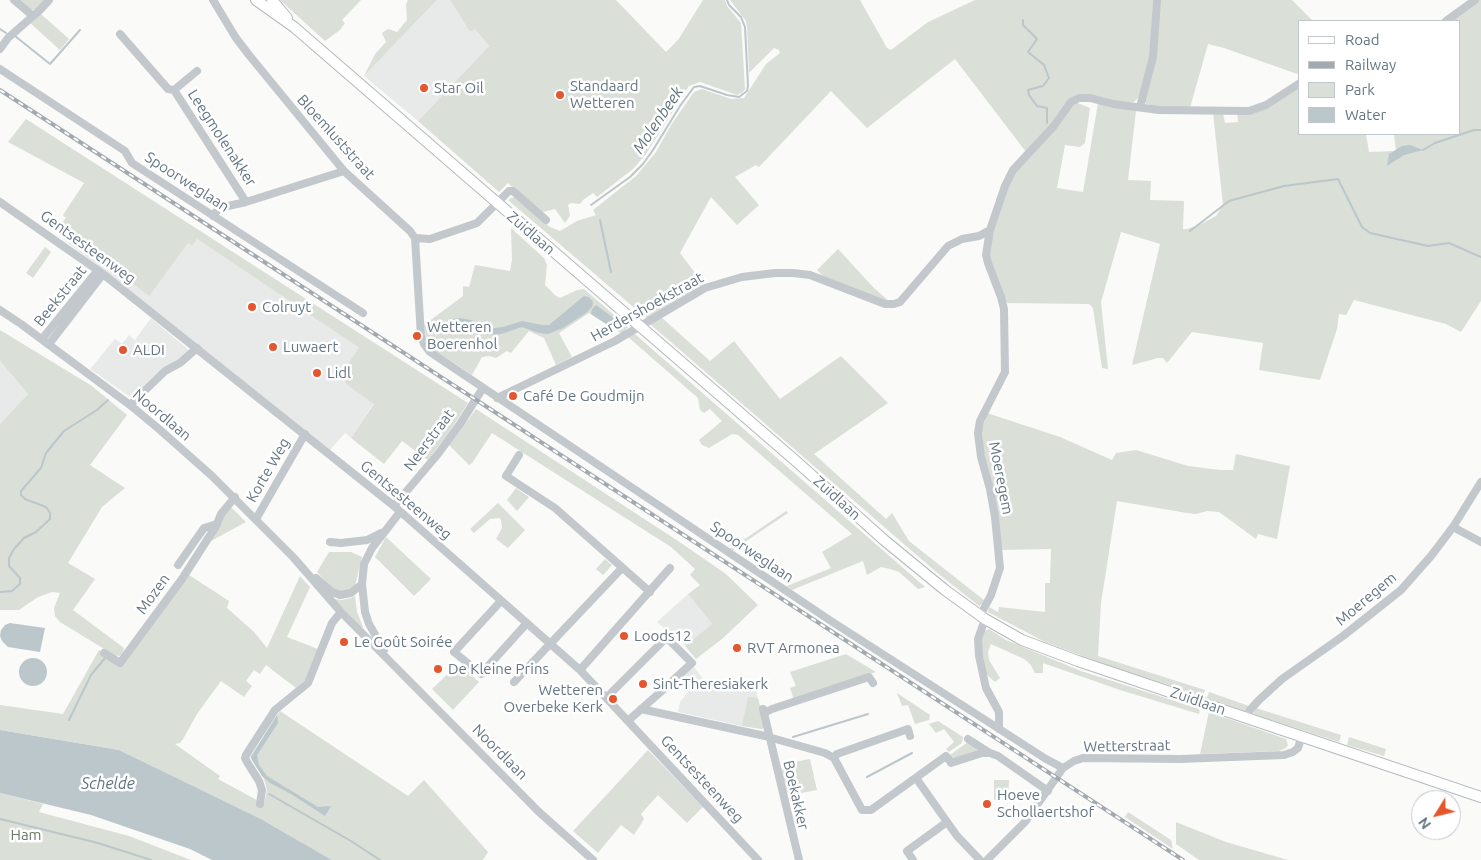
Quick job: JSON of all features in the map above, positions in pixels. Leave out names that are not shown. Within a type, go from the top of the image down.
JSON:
[{"type":"main road","name":"Zuidlaan","points":[[256,0],[294,27],[797,462],[884,540],[982,618],[1022,640],[1060,654],[1481,796]]},
{"type":"main road","name":"Zuidlaan","points":[[272,0],[294,27]]},
{"type":"street","points":[[14,0],[33,16]]},
{"type":"street","points":[[0,49],[8,38],[49,0]]},
{"type":"street","name":"Bloemluststraat","points":[[212,0],[244,50],[344,171],[407,227],[415,238]]},
{"type":"street","points":[[1140,107],[1153,57],[1157,0]]},
{"type":"street","points":[[1447,20],[1475,0]]},
{"type":"street","name":"Leegmolenakker","points":[[120,34],[168,89],[174,90],[246,202]]},
{"type":"street","name":"Spoorweglaan","points":[[0,69],[125,151],[132,163],[363,312]]},
{"type":"street","name":"Leegmolenakker","points":[[174,90],[197,71]]},
{"type":"street","points":[[990,230],[1005,186],[1014,170],[1053,128],[1071,102],[1082,97],[1113,104],[1180,111],[1249,111],[1266,105],[1298,84]]},
{"type":"street","points":[[213,216],[219,208],[246,202],[344,171]]},
{"type":"street","points":[[415,238],[430,239],[477,223],[510,191],[513,191],[546,220]]},
{"type":"street","name":"Gentsesteenweg","points":[[0,202],[101,272],[397,509],[580,670],[758,860]]},
{"type":"street","name":"Herdershoekstraat","points":[[497,398],[583,358],[640,327],[688,296],[705,288],[752,275],[794,273],[810,276],[885,304],[894,304],[904,297],[948,246],[962,238],[979,236],[990,230]]},
{"type":"street","name":"Moeregem","points":[[990,230],[986,255],[990,272],[1004,309],[1005,372],[980,421],[978,433],[981,457],[995,517],[1000,568],[982,618],[978,639],[979,656],[986,688],[999,712],[999,730]]},
{"type":"street","name":"Spoorweglaan","points":[[415,238],[421,336],[430,352],[831,621],[999,730],[1063,768]]},
{"type":"street","name":"Beekstraat","points":[[46,342],[101,272]]},
{"type":"street","name":"Noordlaan","points":[[0,310],[46,342],[159,429],[235,497],[293,557],[341,612],[540,812],[593,860]]},
{"type":"street","points":[[130,406],[160,376],[180,363],[197,348]]},
{"type":"street","name":"Neerstraat","points":[[397,509],[460,424],[483,388]]},
{"type":"street","name":"Korte Weg","points":[[256,519],[304,434]]},
{"type":"street","points":[[520,456],[506,476],[555,508],[650,592]]},
{"type":"street","name":"Moeregem","points":[[1247,718],[1250,710],[1258,700],[1282,679],[1343,636],[1401,590],[1432,556],[1481,482]]},
{"type":"street","name":"Mozen","points":[[104,653],[120,663],[182,578],[217,524],[221,514],[235,497]]},
{"type":"street","name":"Noordlaan","points":[[390,660],[369,624],[365,612],[362,584],[364,564],[397,509]]},
{"type":"street","name":"Mozen","points":[[178,565],[204,528],[217,524]]},
{"type":"street","points":[[1453,527],[1481,542]]},
{"type":"street","points":[[330,542],[341,543],[367,540],[383,532]]},
{"type":"street","name":"Noordlaan","points":[[293,557],[336,594],[346,595],[362,584]]},
{"type":"street","points":[[514,682],[622,568]]},
{"type":"street","points":[[580,670],[670,568]]},
{"type":"street","points":[[501,601],[454,652],[481,674],[528,623]]},
{"type":"street","points":[[260,804],[262,790],[260,780],[248,762],[246,755],[275,710],[308,683],[332,623],[341,612]]},
{"type":"street","points":[[607,697],[664,640],[668,639],[671,641],[692,663],[628,720]]},
{"type":"street","name":"Boekakker","points":[[799,860],[768,736],[764,711],[869,677],[874,683]]},
{"type":"street","points":[[641,709],[768,736],[825,753],[834,758],[862,810],[871,810],[946,756],[950,761],[982,753],[990,753]]},
{"type":"street","points":[[834,758],[837,754],[908,729],[910,736]]},
{"type":"street","name":"Wetterstraat","points":[[1063,768],[1083,758],[1180,759],[1284,755],[1298,748],[1302,735]]},
{"type":"street","points":[[968,740],[998,756],[1048,790]]},
{"type":"street","points":[[987,860],[1025,822],[1063,768]]},
{"type":"street","points":[[916,778],[947,822],[980,860]]},
{"type":"street","points":[[914,860],[907,851],[947,822]]},
{"type":"shaded area","points":[[437,0],[450,0],[470,32],[475,29],[489,46],[418,121],[364,76]]},
{"type":"shaded area","points":[[101,192],[143,210],[192,246],[197,239],[360,349],[344,376],[347,385],[374,403],[351,438],[345,433],[330,450],[63,239]]},
{"type":"shaded area","points":[[151,318],[190,351],[180,361],[158,372],[132,398],[90,369],[115,339],[122,344],[129,335],[135,340]]},
{"type":"shaded area","points":[[0,361],[28,394],[0,424]]},
{"type":"shaded area","points":[[688,594],[712,624],[685,646],[657,622]]},
{"type":"shaded area","points":[[693,666],[705,681],[756,690],[765,727],[762,729],[742,726],[678,712],[680,702],[688,692],[678,682]]},
{"type":"green space","points":[[19,0],[45,0],[37,9],[31,10]]},
{"type":"green space","points":[[280,0],[361,0],[342,20],[345,23],[340,30],[325,41]]},
{"type":"green space","points":[[408,0],[437,0],[364,76],[375,54],[386,42],[382,33],[388,29],[397,32],[407,20],[406,4]]},
{"type":"green space","points":[[450,0],[616,0],[666,52],[678,40],[703,0],[725,0],[727,6],[741,23],[745,89],[737,95],[700,82],[689,86],[646,154],[633,169],[597,197],[593,193],[580,204],[571,203],[568,205],[570,216],[565,223],[555,209],[539,213],[508,183],[499,192],[418,121],[489,46],[475,29],[470,32]]},
{"type":"green space","points":[[730,0],[860,0],[887,48],[891,50],[928,22],[975,0],[1153,0],[1150,56],[1142,89],[1134,102],[1121,102],[1089,95],[1076,95],[1066,103],[1043,134],[1026,152],[955,59],[867,128],[831,91],[759,167],[756,165],[735,177],[759,205],[737,225],[711,197],[680,253],[705,286],[685,295],[648,318],[508,200],[516,197],[550,227],[560,231],[577,221],[596,215],[593,210],[636,176],[656,152],[671,125],[694,92],[702,89],[731,99],[744,98],[766,64],[780,53],[779,50],[774,48],[749,73],[746,21]]},
{"type":"green space","points":[[1159,0],[1292,0],[1312,20],[1298,20],[1298,74],[1208,44],[1190,108],[1159,107],[1146,104],[1145,97],[1155,61]]},
{"type":"green space","points":[[1481,0],[1481,301],[1461,332],[1446,324],[1354,300],[1346,315],[1339,314],[1337,329],[1320,380],[1259,370],[1263,343],[1192,332],[1167,363],[1163,358],[1158,358],[1132,365],[1160,244],[1121,232],[1101,302],[1108,369],[1102,368],[1093,308],[1089,304],[1007,303],[991,266],[989,252],[995,223],[1007,189],[1016,171],[1051,134],[1075,102],[1090,108],[1085,143],[1080,147],[1065,145],[1057,188],[1083,192],[1098,103],[1136,111],[1128,180],[1151,181],[1150,200],[1184,201],[1183,229],[1187,229],[1216,216],[1223,205],[1213,113],[1223,113],[1225,123],[1238,122],[1237,113],[1248,113],[1298,87],[1298,135],[1366,135],[1369,152],[1396,151],[1394,135],[1461,135],[1461,20],[1453,20]]},
{"type":"green space","points":[[41,14],[69,39],[60,50],[29,22]]},
{"type":"green space","points":[[26,119],[468,403],[428,460],[402,441],[384,464],[351,438],[374,404],[347,385],[341,374],[359,348],[197,239],[192,246],[188,243],[149,296],[59,226],[66,218],[63,215],[84,183],[8,142]]},
{"type":"green space","points":[[511,228],[544,258],[547,265],[545,285],[556,296],[560,298],[577,290],[584,289],[628,327],[622,334],[589,313],[559,333],[572,357],[556,365],[544,338],[529,331],[511,353],[507,351],[496,358],[482,357],[472,375],[431,348],[426,340],[424,325],[463,296],[463,286],[469,287],[475,265],[510,271],[512,260]]},
{"type":"green space","points":[[45,247],[51,252],[33,278],[26,273]]},
{"type":"green space","points":[[838,249],[874,288],[890,302],[826,279],[817,270]]},
{"type":"green space","points":[[661,317],[710,361],[734,341],[780,399],[841,356],[888,403],[814,454],[886,519],[892,513],[909,541],[985,601],[979,606],[935,571],[650,324]]},
{"type":"green space","points":[[0,330],[92,386],[127,415],[90,465],[125,488],[102,507],[68,563],[95,579],[73,610],[124,648],[119,656],[114,655],[60,622],[55,616],[54,608],[60,593],[52,592],[38,597],[19,610],[0,610],[0,424],[28,394],[0,361]]},
{"type":"green space","points":[[634,334],[925,587],[918,589],[899,572],[881,567],[867,575],[863,561],[792,590],[787,586],[831,568],[822,552],[852,534],[738,435],[732,434],[709,448],[702,445],[699,440],[722,421],[710,409],[704,413],[700,410],[698,398],[628,337]]},
{"type":"green space","points":[[476,409],[726,574],[758,605],[722,639],[696,659],[685,646],[712,624],[688,594],[700,585],[690,575],[695,569],[671,547],[492,433],[469,465],[449,445]]},
{"type":"green space","points":[[987,413],[1060,437],[1112,460],[1116,453],[1136,450],[1188,466],[1220,470],[1233,470],[1236,454],[1290,466],[1277,539],[1258,534],[1256,539],[1219,512],[1207,511],[1196,514],[1117,501],[1101,603],[1098,656],[1205,690],[1203,696],[1116,668],[1045,642],[988,612],[989,607],[998,612],[999,607],[1045,612],[1045,583],[1050,583],[1051,549],[1001,550],[993,492],[983,449],[982,429]]},
{"type":"green space","points":[[516,488],[529,497],[517,511],[507,500]]},
{"type":"green space","points":[[498,503],[525,530],[508,548],[496,539],[502,528],[499,518],[490,519],[474,533],[470,529]]},
{"type":"green space","points":[[231,508],[246,522],[211,541],[224,514]]},
{"type":"green space","points":[[786,511],[788,513],[733,550],[730,549]]},
{"type":"green space","points":[[386,537],[431,579],[414,596],[375,557]]},
{"type":"green space","points":[[329,552],[351,552],[362,557],[355,586],[350,591],[343,593],[335,591],[317,572]]},
{"type":"green space","points":[[605,559],[612,565],[603,575],[596,569]]},
{"type":"green space","points":[[189,575],[229,601],[227,608],[254,632],[267,648],[300,576],[310,587],[287,637],[318,649],[305,680],[296,688],[266,665],[260,674],[254,670],[246,681],[252,686],[244,697],[221,681],[197,714],[183,739],[180,743],[175,744],[220,776],[218,779],[264,804],[267,790],[264,779],[250,757],[280,711],[408,796],[424,780],[488,852],[483,860],[332,860],[261,819],[119,750],[0,730],[0,705],[63,714],[99,650],[117,662]]},
{"type":"green space","points":[[355,596],[362,628],[334,599],[342,600]]},
{"type":"green space","points":[[989,629],[1006,640],[1081,671],[1200,709],[1199,714],[1120,690],[1043,663],[1043,673],[1035,673],[1030,664],[1024,659],[991,644],[988,652],[989,660],[1000,678],[995,682],[986,674],[982,651],[981,638],[984,631]]},
{"type":"green space","points":[[846,654],[876,672],[794,700],[790,688],[796,686],[790,672]]},
{"type":"green space","points":[[461,665],[479,682],[453,710],[432,689],[453,669]]},
{"type":"green space","points":[[1209,692],[1249,706],[1247,712],[1207,698]]},
{"type":"green space","points":[[897,693],[930,715],[929,720],[915,724],[908,705],[902,706]]},
{"type":"green space","points":[[748,697],[758,698],[765,727],[762,729],[742,726]]},
{"type":"green space","points":[[1256,708],[1341,735],[1339,742],[1253,714]]},
{"type":"green space","points":[[1209,712],[1286,739],[1288,745],[1279,751],[1200,754]]},
{"type":"green space","points":[[938,721],[963,737],[962,743],[949,752],[946,749],[954,742],[944,729],[936,733],[929,724]]},
{"type":"green space","points":[[1349,737],[1386,749],[1384,756],[1347,745]]},
{"type":"green space","points":[[968,742],[985,751],[953,761],[950,755]]},
{"type":"green space","points":[[648,750],[703,807],[687,823],[658,795],[641,814],[644,819],[634,835],[621,825],[598,853],[573,831]]},
{"type":"green space","points":[[810,759],[817,790],[791,795],[783,789],[777,770],[791,766],[790,763]]},
{"type":"green space","points":[[994,780],[1009,780],[1008,800],[994,800]]},
{"type":"green space","name":"Ham","points":[[0,793],[43,804],[39,812],[129,836],[191,860],[0,860]]},
{"type":"green space","points":[[1128,812],[1171,840],[1173,849],[1125,817]]},
{"type":"green space","points":[[1176,822],[1226,842],[1288,860],[1199,860],[1176,844]]},
{"type":"water","points":[[1410,145],[1423,150],[1404,155],[1387,166],[1389,154],[1402,146]]},
{"type":"water","points":[[584,296],[589,297],[593,302],[592,307],[563,328],[548,334],[522,327],[501,334],[486,335],[456,325],[450,328],[447,324],[453,319],[459,318],[471,320],[487,329],[503,327],[522,321],[549,325]]},
{"type":"water","points":[[596,305],[623,325],[619,330],[615,330],[591,314],[592,309]]},
{"type":"water","points":[[10,623],[45,628],[40,652],[8,647],[0,636],[1,630]]},
{"type":"water","points":[[33,658],[43,662],[47,672],[43,682],[33,686],[23,682],[19,672],[23,662]]},
{"type":"water","points":[[277,715],[278,723],[257,755],[259,765],[267,776],[318,807],[331,806],[325,816],[270,783],[262,776],[252,760],[251,757]]},
{"type":"water","name":"Schelde","points":[[0,730],[119,750],[261,819],[332,860],[212,860],[190,849],[91,815],[0,793]]},
{"type":"waterway","name":"Molenbeek","points":[[591,205],[630,177],[643,164],[694,87],[700,86],[739,97],[747,91],[745,27],[741,17],[729,5],[727,0]]},
{"type":"waterway","points":[[1023,20],[1023,25],[1037,39],[1028,52],[1044,65],[1049,78],[1043,86],[1028,90],[1029,95],[1037,106],[1047,108],[1047,123]]},
{"type":"waterway","points":[[0,29],[6,33]]},
{"type":"waterway","points":[[15,36],[50,64],[80,30]]},
{"type":"waterway","points":[[1461,134],[1481,130]]},
{"type":"waterway","points":[[1423,150],[1435,143],[1459,135]]},
{"type":"waterway","points":[[1190,231],[1229,201],[1284,186],[1338,179],[1362,227],[1370,233],[1428,246],[1449,243],[1481,257]]},
{"type":"waterway","name":"Molenbeek","points":[[600,220],[611,272]]},
{"type":"waterway","name":"Molenbeek","points":[[0,592],[12,591],[20,584],[20,578],[9,566],[9,558],[14,549],[24,538],[36,532],[50,519],[50,513],[46,507],[25,499],[21,495],[21,491],[41,468],[46,453],[64,431],[97,410],[108,400]]},
{"type":"waterway","points":[[69,720],[91,675],[105,658]]},
{"type":"waterway","points":[[793,737],[868,714]]},
{"type":"waterway","points":[[867,777],[912,753]]},
{"type":"waterway","points":[[269,794],[351,841],[380,860]]},
{"type":"waterway","points":[[0,819],[98,843],[151,860]]},
{"type":"railway","points":[[0,90],[1183,860]]},
{"type":"place","name":"Star Oil","points":[[424,88]]},
{"type":"place","name":"Standaard Wetteren","points":[[560,95]]},
{"type":"place","name":"Colruyt","points":[[252,307]]},
{"type":"place","name":"Wetteren Boerenhol","points":[[417,336]]},
{"type":"place","name":"Luwaert","points":[[273,347]]},
{"type":"place","name":"ALDI","points":[[123,350]]},
{"type":"place","name":"Lidl","points":[[317,373]]},
{"type":"place","name":"Café De Goudmijn","points":[[513,396]]},
{"type":"place","name":"Loods12","points":[[624,636]]},
{"type":"place","name":"Le Goût Soirée","points":[[344,642]]},
{"type":"place","name":"RVT Armonea","points":[[737,648]]},
{"type":"place","name":"De Kleine Prins","points":[[438,669]]},
{"type":"place","name":"Sint-Theresiakerk","points":[[643,684]]},
{"type":"place","name":"Wetteren Overbeke Kerk","points":[[613,699]]},
{"type":"place","name":"Hoeve Schollaertshof","points":[[987,804]]}]
